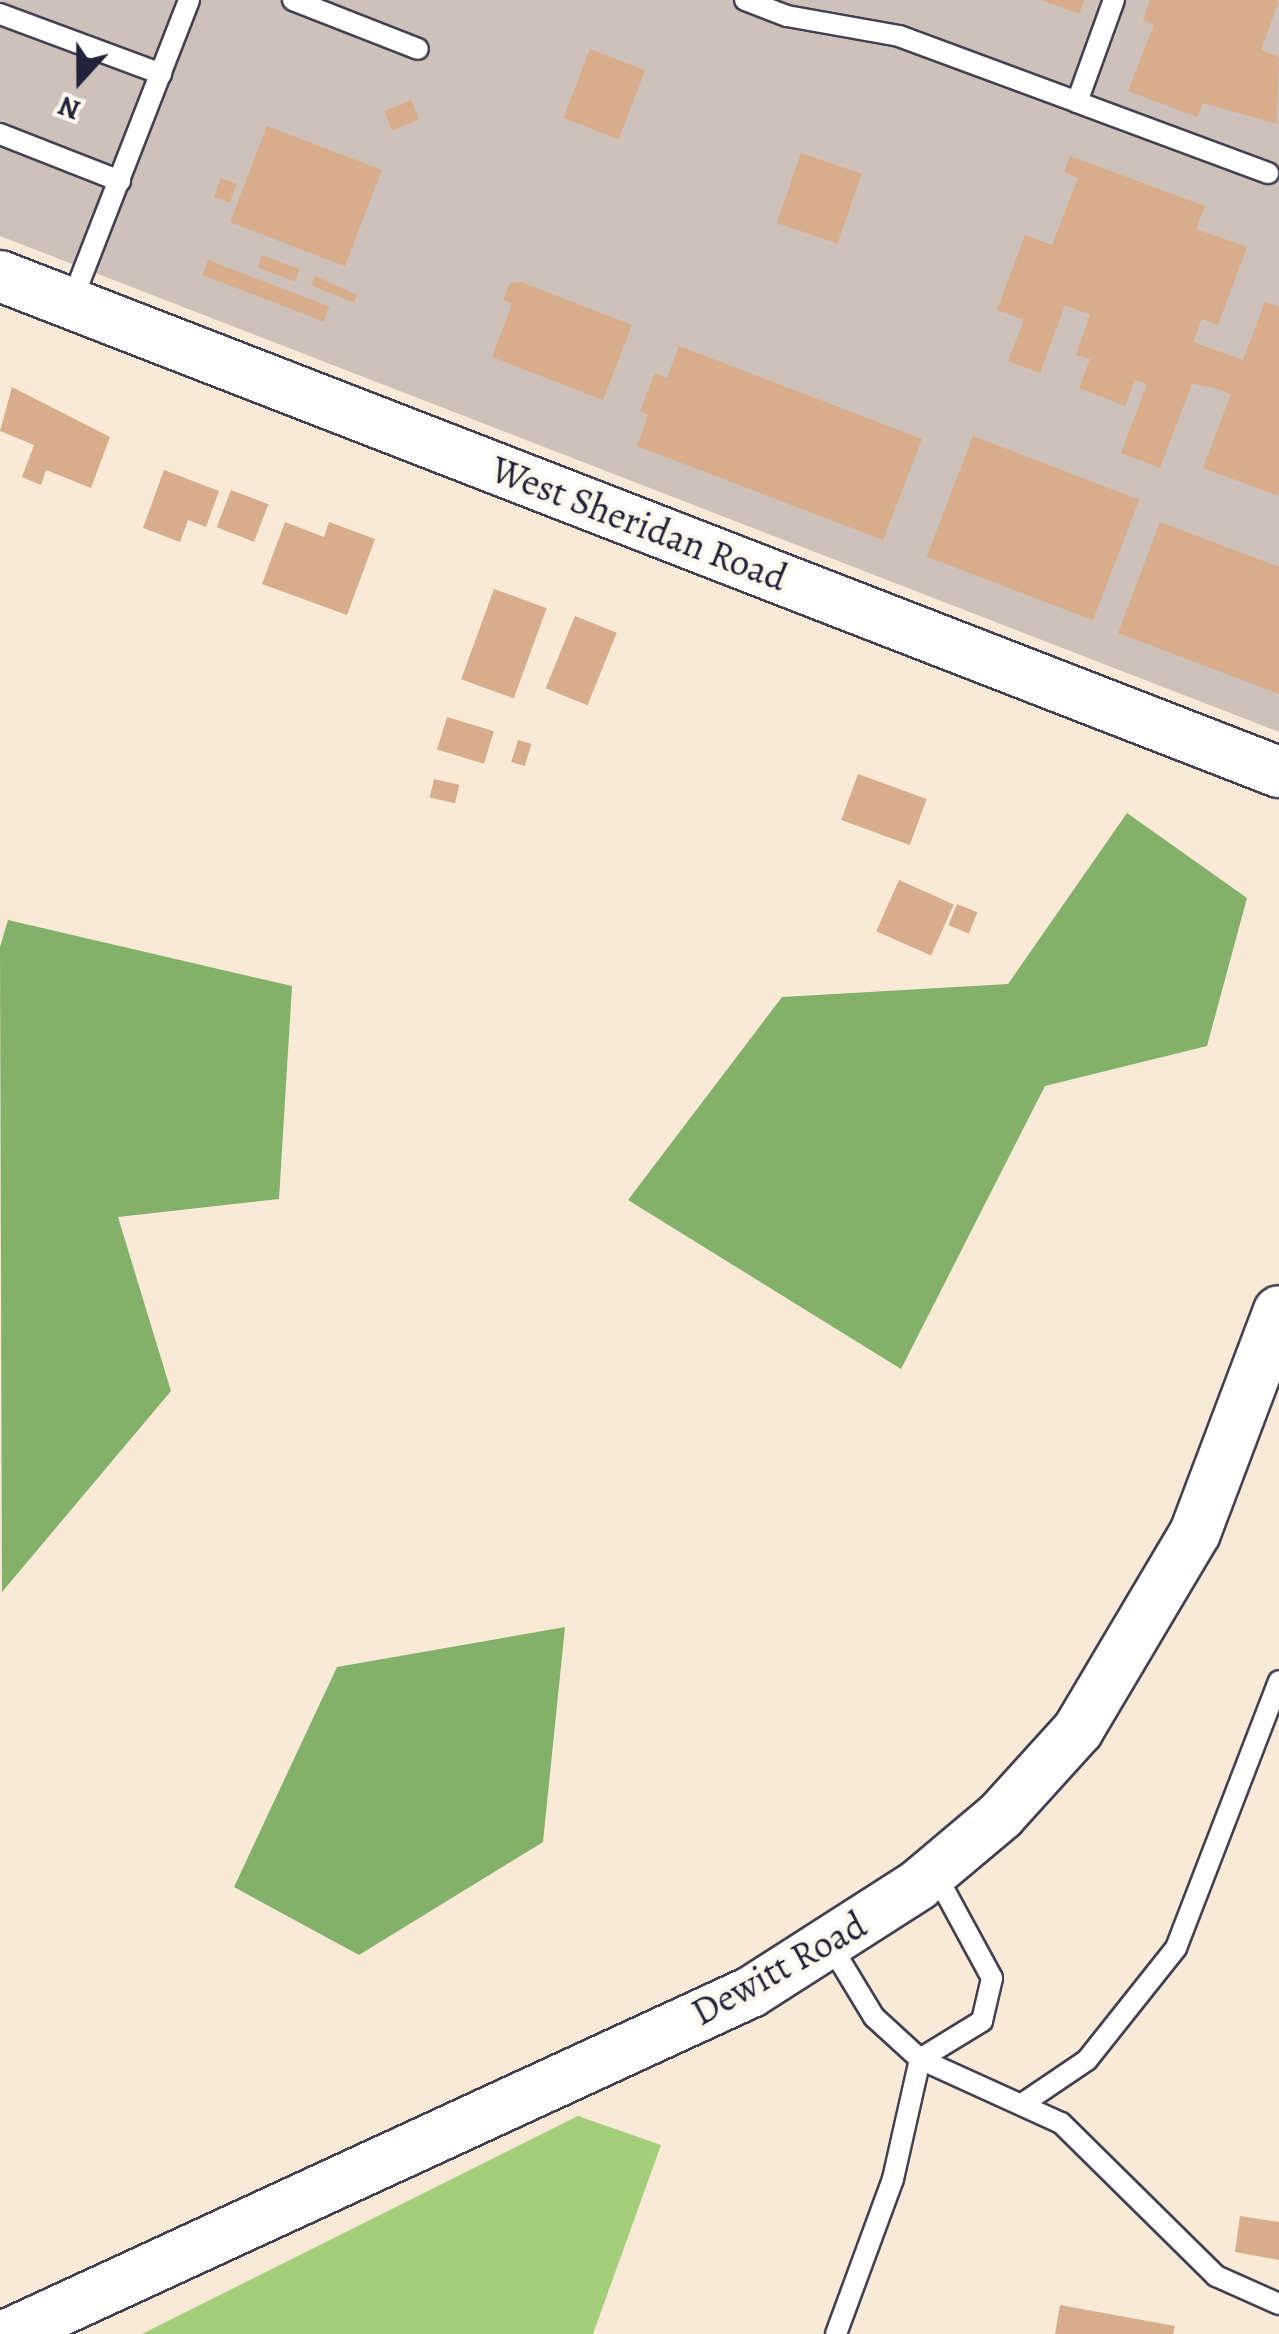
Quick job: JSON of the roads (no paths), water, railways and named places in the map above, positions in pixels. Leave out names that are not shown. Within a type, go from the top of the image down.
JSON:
[{"type":"street","name":"West Sheridan Road","points":[[0,276],[1279,772]]},
{"type":"street","name":"Dewitt Road","points":[[9,2334],[750,1992],[831,1946],[934,1871],[1001,1815],[1078,1730],[1136,1637],[1196,1533],[1279,1311]]},
{"type":"lane","points":[[70,303],[189,0]]},
{"type":"lane","points":[[293,0],[418,49]]},
{"type":"lane","points":[[745,0],[788,16],[899,36],[1268,173]]},
{"type":"lane","points":[[1077,102],[1114,0]]},
{"type":"lane","points":[[0,14],[161,74]]},
{"type":"lane","points":[[0,134],[120,181]]},
{"type":"lane","points":[[1025,2102],[1087,2060],[1176,1948],[1279,1681]]},
{"type":"lane","points":[[836,2334],[894,2179],[920,2059],[982,2021],[992,1978],[934,1871]]},
{"type":"lane","points":[[831,1946],[874,2017],[920,2059],[1025,2102],[1061,2123],[1140,2195],[1216,2276],[1279,2304]]}]
